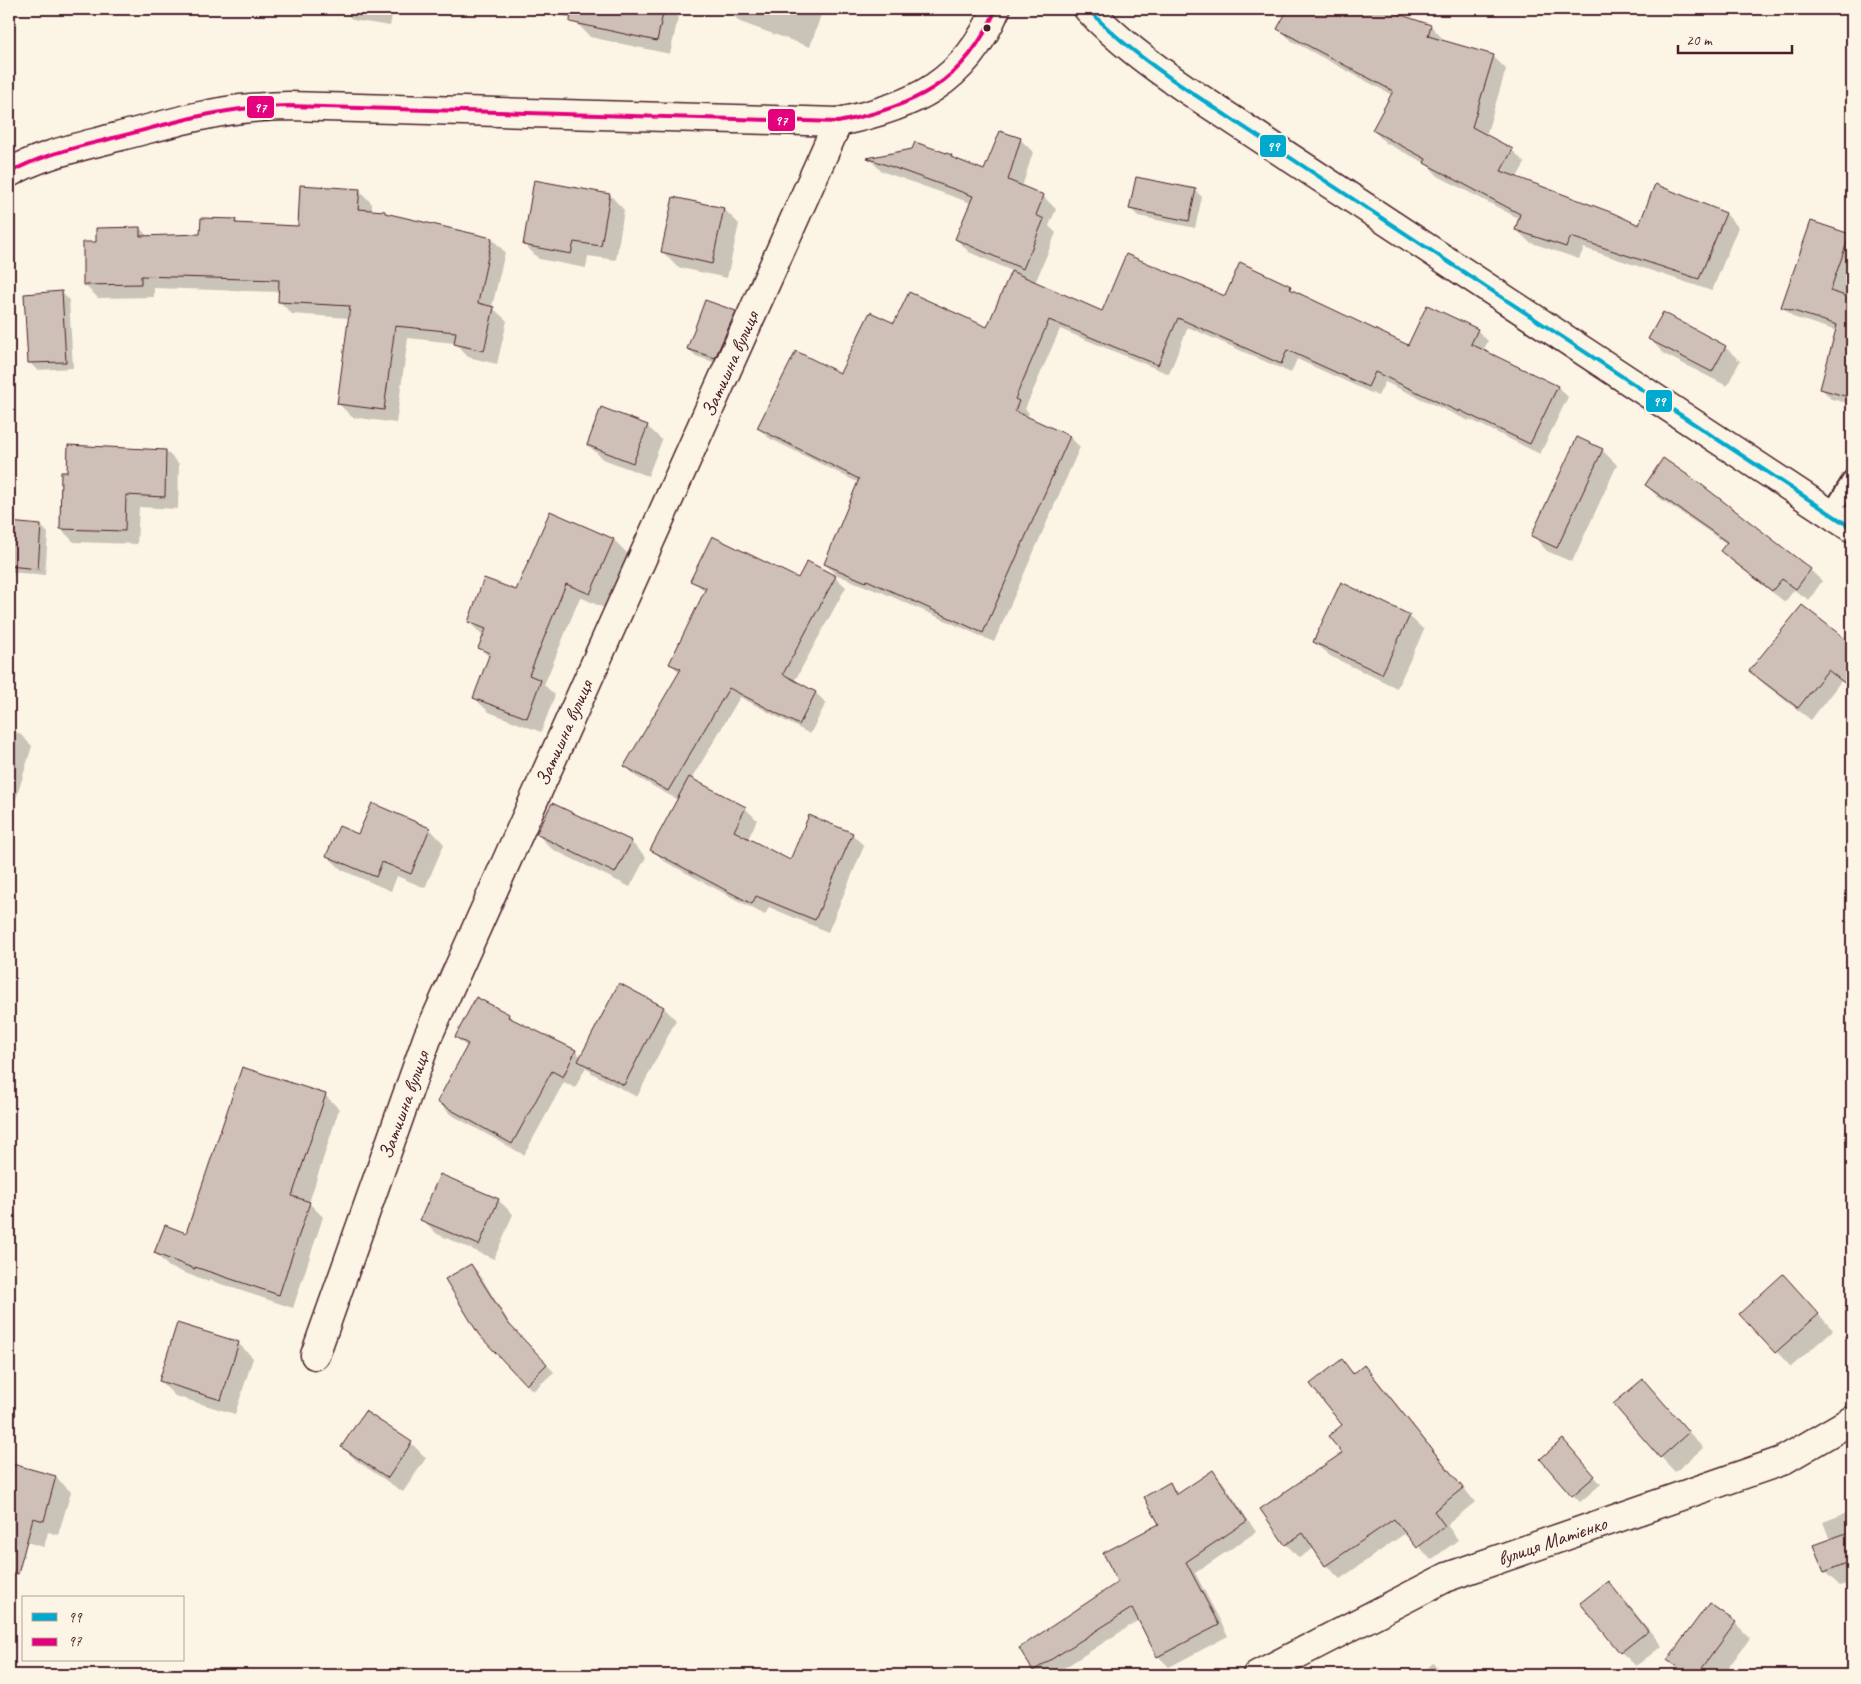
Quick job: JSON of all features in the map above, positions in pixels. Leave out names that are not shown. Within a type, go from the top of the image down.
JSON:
[{"type":"street","points":[[9,173],[23,165],[76,148],[207,115],[250,108],[289,106],[838,122],[872,115],[906,103],[935,88],[959,68],[976,47],[996,9]]},
{"type":"street","points":[[1088,9],[1142,58],[1186,89],[1841,521]]},
{"type":"street","name":"Затишна вулиця","points":[[315,1355],[428,1036],[838,122]]},
{"type":"street","name":"вулиця Матієнко","points":[[1257,1675],[1447,1578],[1782,1461],[1852,1420]]},
{"type":"lane","points":[[1841,521],[1852,478]]},
{"type":"building","points":[[571,9],[664,9],[657,41],[570,22]]},
{"type":"building","points":[[1288,9],[1384,9],[1431,25],[1428,36],[1494,55],[1472,127],[1513,149],[1501,171],[1613,213],[1639,225],[1655,184],[1726,213],[1699,279],[1571,237],[1566,247],[1515,230],[1520,214],[1424,163],[1426,159],[1372,130],[1393,91],[1277,29]]},
{"type":"building","points":[[1000,131],[1021,138],[1008,180],[1044,195],[1036,215],[1044,219],[1023,269],[955,239],[973,196],[867,158],[912,149],[915,142],[952,155],[951,157],[984,170]]},
{"type":"building","points":[[1136,177],[1196,189],[1189,221],[1129,209]]},
{"type":"building","points":[[534,180],[610,194],[601,246],[574,242],[571,254],[523,245]]},
{"type":"building","points":[[300,185],[360,189],[358,209],[385,211],[385,213],[492,238],[478,303],[494,307],[484,351],[454,344],[456,332],[395,326],[384,410],[337,404],[350,306],[278,302],[279,280],[141,276],[141,284],[83,285],[83,242],[96,242],[96,228],[140,227],[140,236],[200,234],[201,218],[236,219],[235,223],[298,226]]},
{"type":"building","points":[[673,197],[724,208],[712,264],[661,252]]},
{"type":"building","points":[[1811,221],[1850,234],[1830,291],[1852,298],[1852,398],[1820,389],[1837,325],[1781,307]]},
{"type":"building","points":[[1126,254],[1225,296],[1240,262],[1291,286],[1290,289],[1408,345],[1427,305],[1478,329],[1471,344],[1558,386],[1530,444],[1375,372],[1368,387],[1287,350],[1281,364],[1178,318],[1158,365],[1049,320],[1015,399],[1019,401],[1015,411],[1070,436],[983,633],[867,580],[866,582],[824,564],[859,479],[757,428],[796,351],[840,373],[870,312],[894,323],[909,292],[987,327],[1011,271],[1102,311]]},
{"type":"building","points":[[62,291],[66,362],[28,363],[24,294]]},
{"type":"building","points":[[705,300],[736,311],[715,358],[687,349]]},
{"type":"building","points":[[1663,312],[1726,346],[1712,372],[1648,339]]},
{"type":"building","points":[[601,407],[648,425],[633,463],[587,445]]},
{"type":"building","points":[[1577,437],[1603,449],[1557,548],[1531,536]]},
{"type":"building","points":[[68,445],[166,450],[165,497],[126,495],[125,531],[60,529],[61,472],[67,472]]},
{"type":"building","points":[[1663,458],[1702,485],[1811,569],[1796,589],[1782,579],[1772,591],[1720,551],[1727,542],[1645,485]]},
{"type":"building","points":[[550,511],[614,539],[590,594],[566,584],[529,675],[541,680],[527,718],[473,698],[490,653],[478,648],[486,629],[468,622],[484,578],[516,590]]},
{"type":"building","points":[[9,522],[41,525],[38,569],[9,566]]},
{"type":"building","points":[[712,536],[798,578],[807,561],[836,576],[783,674],[816,692],[799,725],[729,688],[668,791],[624,766],[681,669],[669,664],[706,588],[690,581]]},
{"type":"building","points":[[1341,582],[1410,615],[1382,674],[1313,642]]},
{"type":"building","points":[[1802,605],[1852,644],[1852,689],[1828,670],[1798,708],[1749,671]]},
{"type":"building","points":[[689,777],[746,807],[734,831],[790,860],[809,815],[853,833],[815,920],[756,896],[752,904],[650,850]]},
{"type":"building","points":[[372,803],[430,828],[411,874],[382,862],[376,877],[326,856],[339,826],[358,834]]},
{"type":"building","points":[[552,803],[632,841],[615,873],[536,834]]},
{"type":"building","points":[[619,983],[664,1007],[624,1085],[578,1061]]},
{"type":"building","points":[[476,997],[509,1014],[508,1017],[576,1050],[563,1077],[552,1071],[512,1144],[437,1102],[468,1044],[455,1037]]},
{"type":"building","points":[[242,1067],[326,1094],[292,1196],[310,1202],[279,1295],[195,1267],[195,1269],[154,1253],[165,1225],[186,1233]]},
{"type":"building","points":[[440,1174],[499,1199],[479,1245],[420,1220]]},
{"type":"building","points":[[471,1264],[508,1323],[547,1364],[526,1385],[479,1335],[445,1279]]},
{"type":"building","points":[[1783,1274],[1819,1314],[1775,1353],[1739,1314]]},
{"type":"building","points":[[177,1323],[239,1342],[221,1400],[159,1381]]},
{"type":"building","points":[[1342,1359],[1353,1374],[1364,1365],[1463,1488],[1434,1511],[1445,1526],[1417,1548],[1394,1519],[1325,1566],[1303,1533],[1285,1545],[1260,1509],[1342,1453],[1328,1436],[1342,1425],[1310,1384]]},
{"type":"building","points":[[1643,1379],[1689,1432],[1660,1458],[1613,1404]]},
{"type":"building","points":[[365,1411],[412,1442],[388,1478],[341,1447]]},
{"type":"building","points":[[1563,1439],[1595,1476],[1572,1496],[1540,1459]]},
{"type":"building","points":[[9,1463],[56,1476],[44,1521],[33,1518],[18,1574],[9,1572]]},
{"type":"building","points":[[1213,1470],[1247,1521],[1186,1562],[1219,1625],[1157,1657],[1132,1608],[1033,1671],[1019,1648],[1118,1582],[1103,1553],[1159,1524],[1144,1497],[1170,1482],[1176,1495]]},
{"type":"building","points":[[1852,1531],[1852,1561],[1824,1572],[1813,1545]]},
{"type":"building","points":[[1608,1581],[1648,1631],[1620,1653],[1580,1603]]},
{"type":"building","points":[[1709,1603],[1736,1622],[1697,1675],[1688,1675],[1667,1660]]},
{"type":"transit line","name":"97","points":[[9,173],[22,166],[62,152],[167,124],[234,110],[270,107],[289,106],[838,122],[890,108],[934,88],[969,56],[996,9]]},
{"type":"transit line","name":"99","points":[[1088,9],[1135,52],[1186,89],[1852,528]]}]
